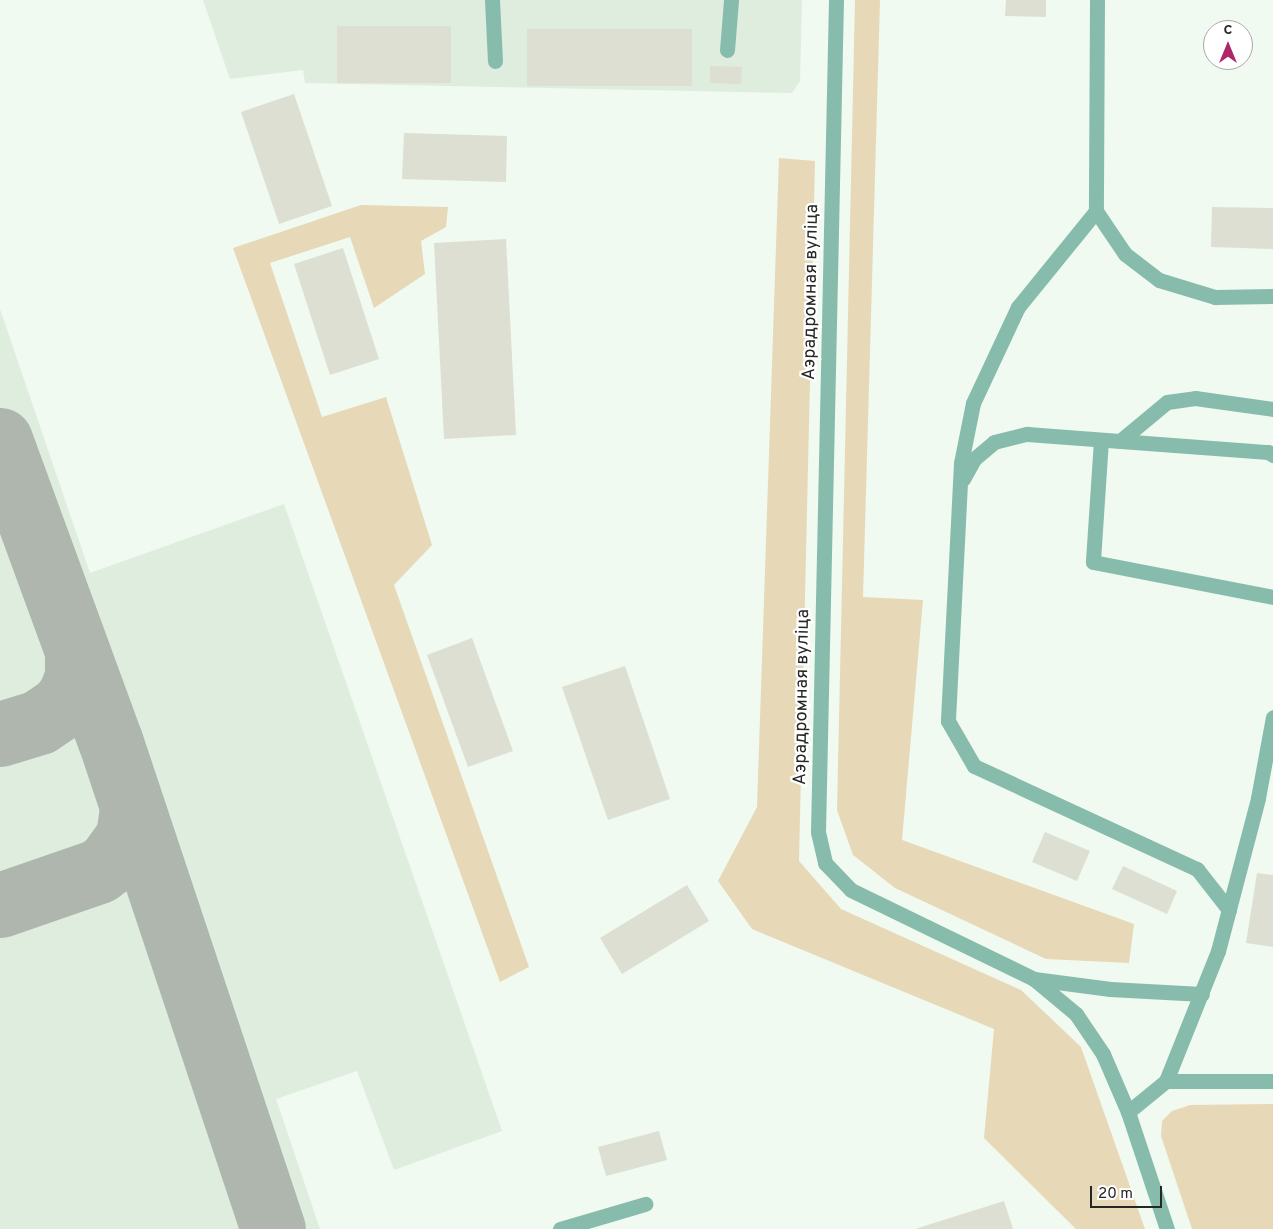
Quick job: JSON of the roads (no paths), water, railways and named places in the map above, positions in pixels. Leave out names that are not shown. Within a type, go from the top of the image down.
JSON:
[{"type":"street","points":[[492,0],[496,61]]},
{"type":"street","points":[[727,50],[730,0]]},
{"type":"street","name":"Аэрадромная вуліца","points":[[836,0],[818,832],[825,863],[851,890],[1034,979],[1076,1014],[1103,1054],[1128,1112],[1167,1229]]},
{"type":"street","points":[[1097,0],[1096,211],[1125,254],[1159,280],[1215,297],[1273,296]]},
{"type":"street","points":[[1096,211],[1018,307],[995,353],[974,403],[960,485],[948,721],[974,766],[1197,869],[1229,910]]},
{"type":"street","points":[[1120,441],[1166,402],[1195,398],[1273,409]]},
{"type":"street","points":[[960,485],[974,459],[994,442],[1027,434],[1273,455]]},
{"type":"street","points":[[1101,440],[1093,562],[1273,597]]},
{"type":"street","points":[[1128,1112],[1166,1081],[1202,994],[1229,910],[1258,798],[1273,716]]},
{"type":"street","points":[[1034,979],[1110,989],[1202,994]]},
{"type":"street","points":[[1166,1081],[1273,1081]]},
{"type":"street","points":[[560,1229],[645,1204]]}]
